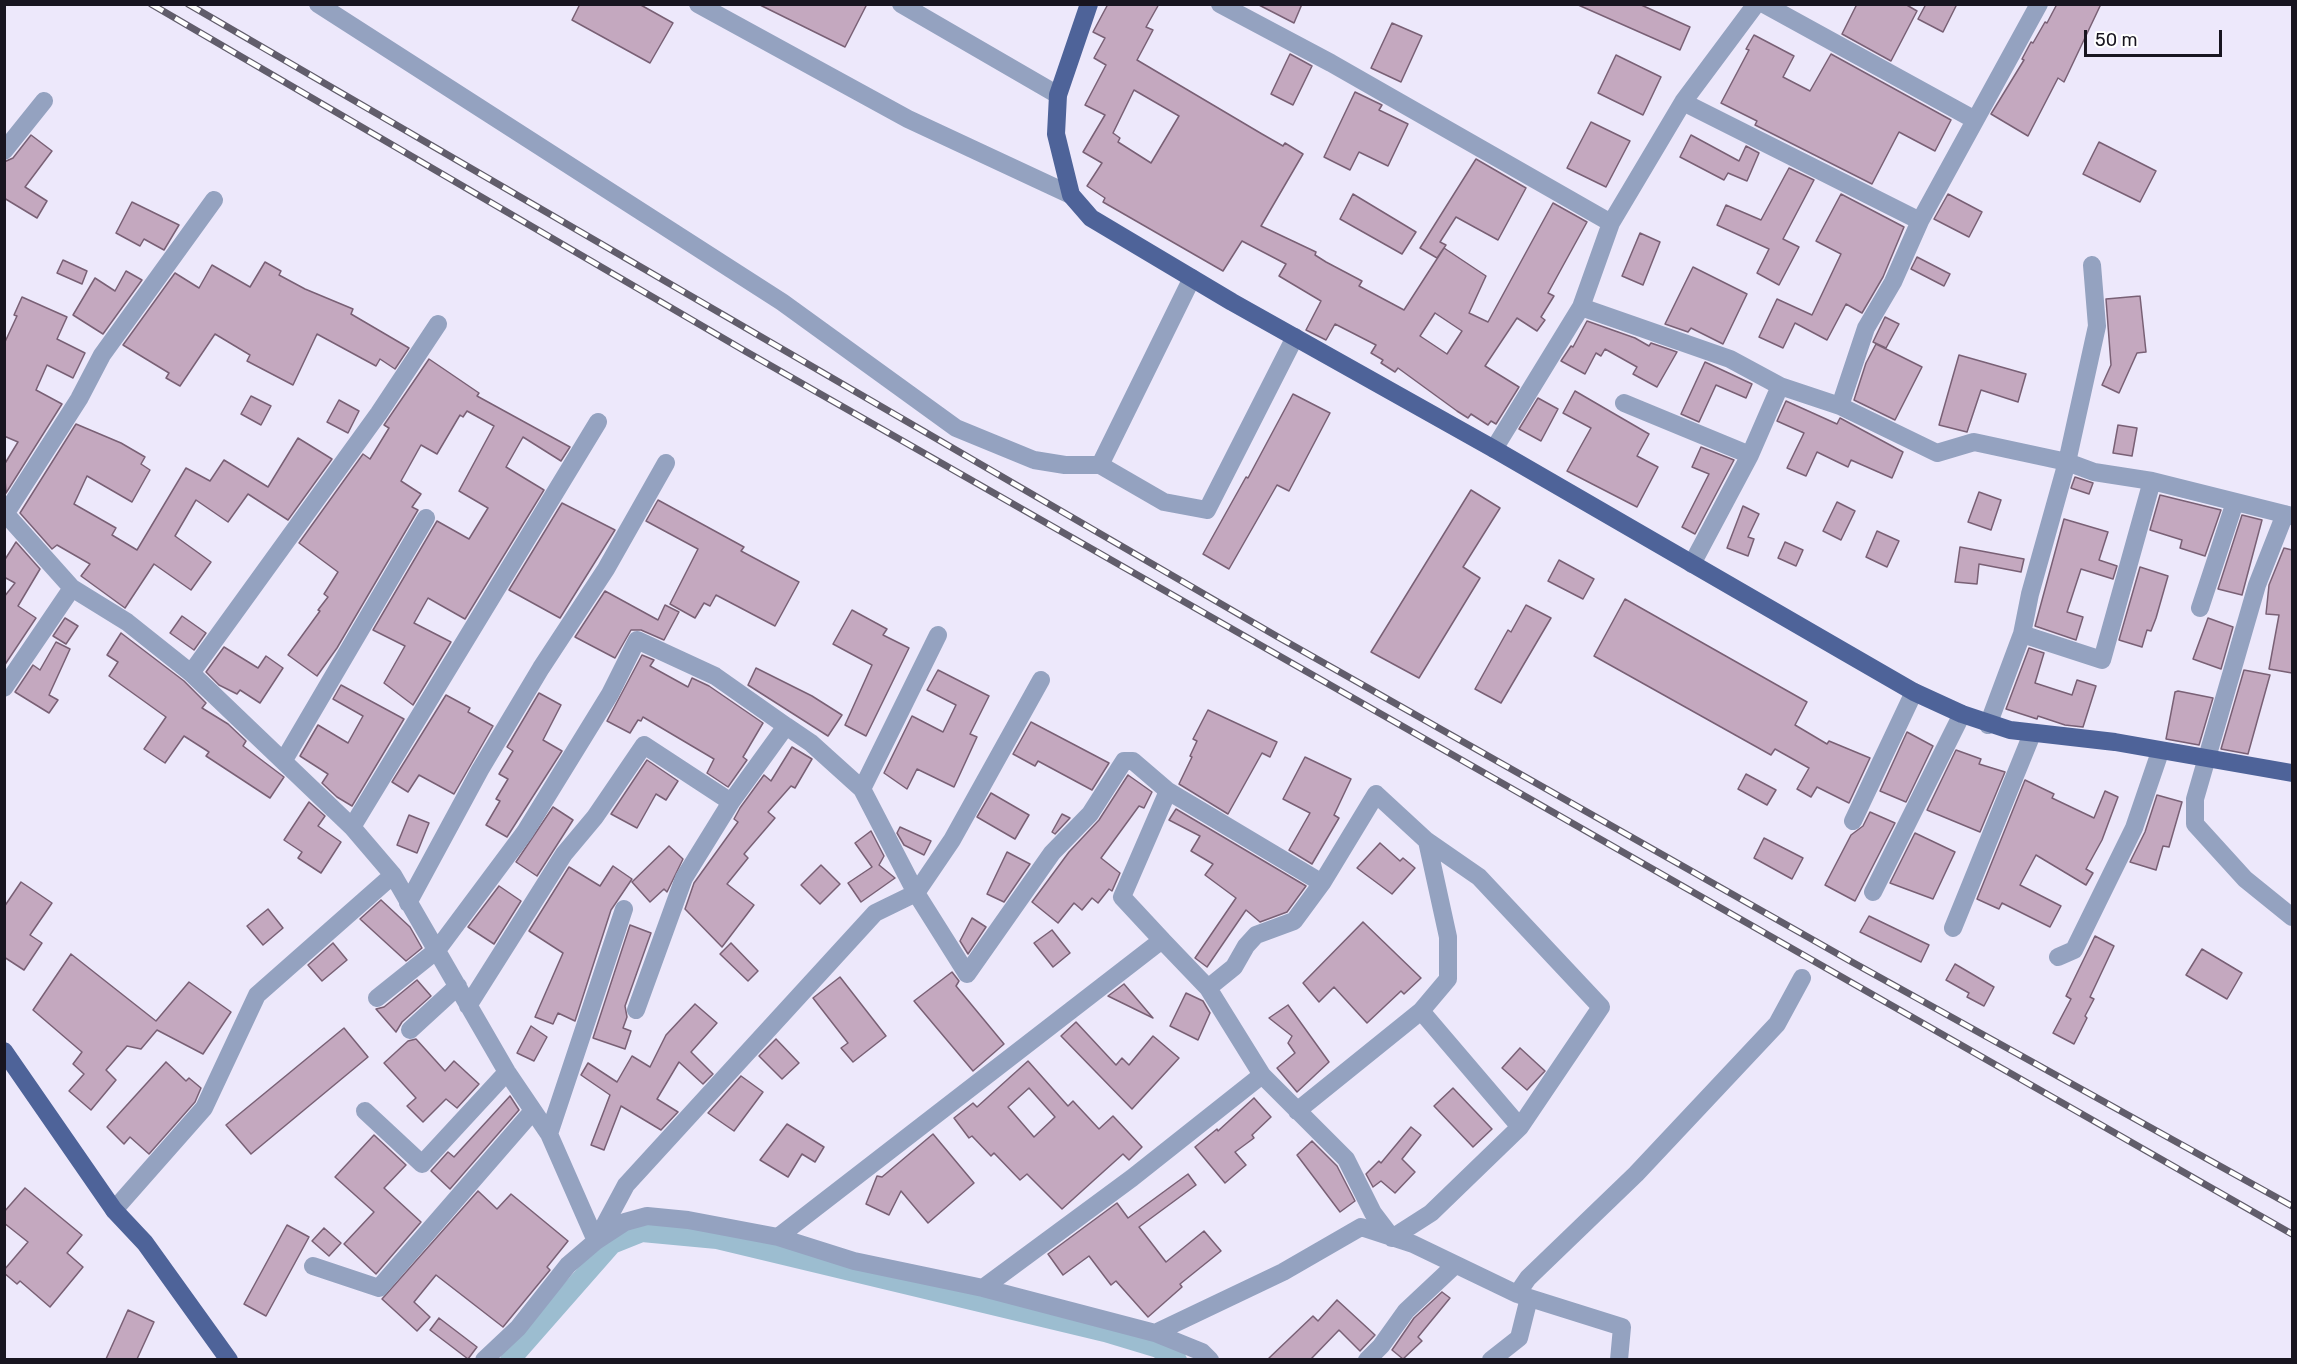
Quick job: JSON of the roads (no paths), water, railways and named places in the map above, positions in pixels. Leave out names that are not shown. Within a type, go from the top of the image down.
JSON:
[{"type":"main road","points":[[1089,4],[1058,94],[1056,134],[1071,195],[1091,218],[1914,692],[1988,725],[2032,734],[2115,742],[2160,752],[2292,773]]},
{"type":"main road","points":[[4,1051],[114,1210],[145,1243],[229,1359]]},
{"type":"street","points":[[318,4],[782,302],[956,428],[1034,460],[1065,465],[1100,465],[1164,502],[1207,510],[1295,337]]},
{"type":"street","points":[[698,4],[909,119],[1071,195]]},
{"type":"street","points":[[901,4],[1058,94]]},
{"type":"street","points":[[1220,4],[1331,63],[1611,223]]},
{"type":"street","points":[[1494,449],[1581,307],[1611,223],[1683,102],[1756,4]]},
{"type":"street","points":[[1764,4],[1975,120]]},
{"type":"street","points":[[1840,406],[1866,328],[1893,282],[1920,221],[1975,120],[2030,7]]},
{"type":"street","points":[[4,151],[44,101]]},
{"type":"street","points":[[1683,102],[1920,221]]},
{"type":"street","points":[[214,200],[102,355],[79,399],[5,512],[72,588],[127,622],[191,673],[352,827],[393,875],[507,1072],[549,1134],[596,1241]]},
{"type":"street","points":[[1988,725],[2022,634],[2030,594],[2067,462],[2097,326],[2092,265]]},
{"type":"street","points":[[1100,465],[1192,278]]},
{"type":"street","points":[[1581,307],[1730,359],[1780,386],[1840,406],[1936,453],[1974,442],[2067,462],[2094,472],[2152,481],[2289,515],[2257,585],[2195,799],[2196,824],[2245,879],[2292,917]]},
{"type":"street","points":[[191,673],[379,413],[438,324]]},
{"type":"street","points":[[1692,564],[1750,455],[1780,386]]},
{"type":"street","points":[[1624,403],[1750,455]]},
{"type":"street","points":[[352,827],[598,422]]},
{"type":"street","points":[[408,903],[480,770],[541,668],[606,569],[666,463]]},
{"type":"street","points":[[2022,634],[2102,660],[2152,481]]},
{"type":"street","points":[[2200,608],[2235,502]]},
{"type":"street","points":[[284,760],[426,518]]},
{"type":"street","points":[[4,688],[72,588]]},
{"type":"street","points":[[862,789],[938,635]]},
{"type":"street","points":[[377,998],[436,950],[525,832],[610,694],[637,640],[715,676],[811,744],[862,789],[916,892],[967,974],[1052,853],[1090,814],[1124,761],[1133,761],[1168,790],[1322,883]]},
{"type":"street","points":[[596,1241],[626,1185],[875,913],[916,892],[952,840],[1041,680]]},
{"type":"street","points":[[1853,821],[1914,692]]},
{"type":"street","points":[[1873,892],[1962,714]]},
{"type":"street","points":[[636,1011],[684,878],[731,802],[786,726]]},
{"type":"street","points":[[1953,928],[2032,734]]},
{"type":"street","points":[[468,1006],[564,854],[595,817],[644,745],[731,802]]},
{"type":"street","points":[[2058,957],[2074,950],[2134,828],[2160,752]]},
{"type":"street","points":[[1168,790],[1122,897],[1208,988],[1262,1075],[1346,1159],[1373,1213],[1392,1238]]},
{"type":"street","points":[[1208,988],[1234,967],[1256,935],[1294,921],[1322,883],[1376,794],[1427,841],[1479,877],[1601,1007],[1520,1127],[1431,1213],[1392,1238]]},
{"type":"street","points":[[1297,1111],[1421,1011],[1448,979],[1448,937],[1427,841]]},
{"type":"street","points":[[114,1210],[204,1108],[257,995],[393,875]]},
{"type":"street","points":[[549,1134],[624,909]]},
{"type":"street","points":[[778,1237],[1162,940]]},
{"type":"street","points":[[1491,1359],[1519,1338],[1523,1296],[1528,1278],[1636,1174],[1777,1024],[1802,978]]},
{"type":"street","points":[[410,1030],[458,986]]},
{"type":"street","points":[[1421,1011],[1520,1127]]},
{"type":"street","points":[[365,1111],[422,1164],[507,1072]]},
{"type":"street","points":[[982,1288],[1132,1178],[1262,1075]]},
{"type":"street","points":[[313,1266],[379,1288],[532,1112]]},
{"type":"street","points":[[484,1359],[518,1328],[568,1265],[596,1241],[625,1222],[647,1216],[688,1220],[778,1237],[854,1261],[982,1288],[1155,1333],[1202,1352],[1210,1359]]},
{"type":"street","points":[[1155,1333],[1283,1272],[1361,1227],[1413,1244],[1454,1266],[1523,1296],[1622,1328],[1619,1359]]},
{"type":"street","points":[[1368,1359],[1381,1346],[1406,1311],[1454,1266]]},
{"type":"waterway","points":[[510,1360],[612,1244],[642,1232],[717,1239],[1105,1332],[1158,1348],[1177,1360]]},
{"type":"railway","points":[[151,4],[745,351],[2292,1234]]},
{"type":"railway","points":[[188,4],[1278,637],[1852,962],[2292,1206]]}]
